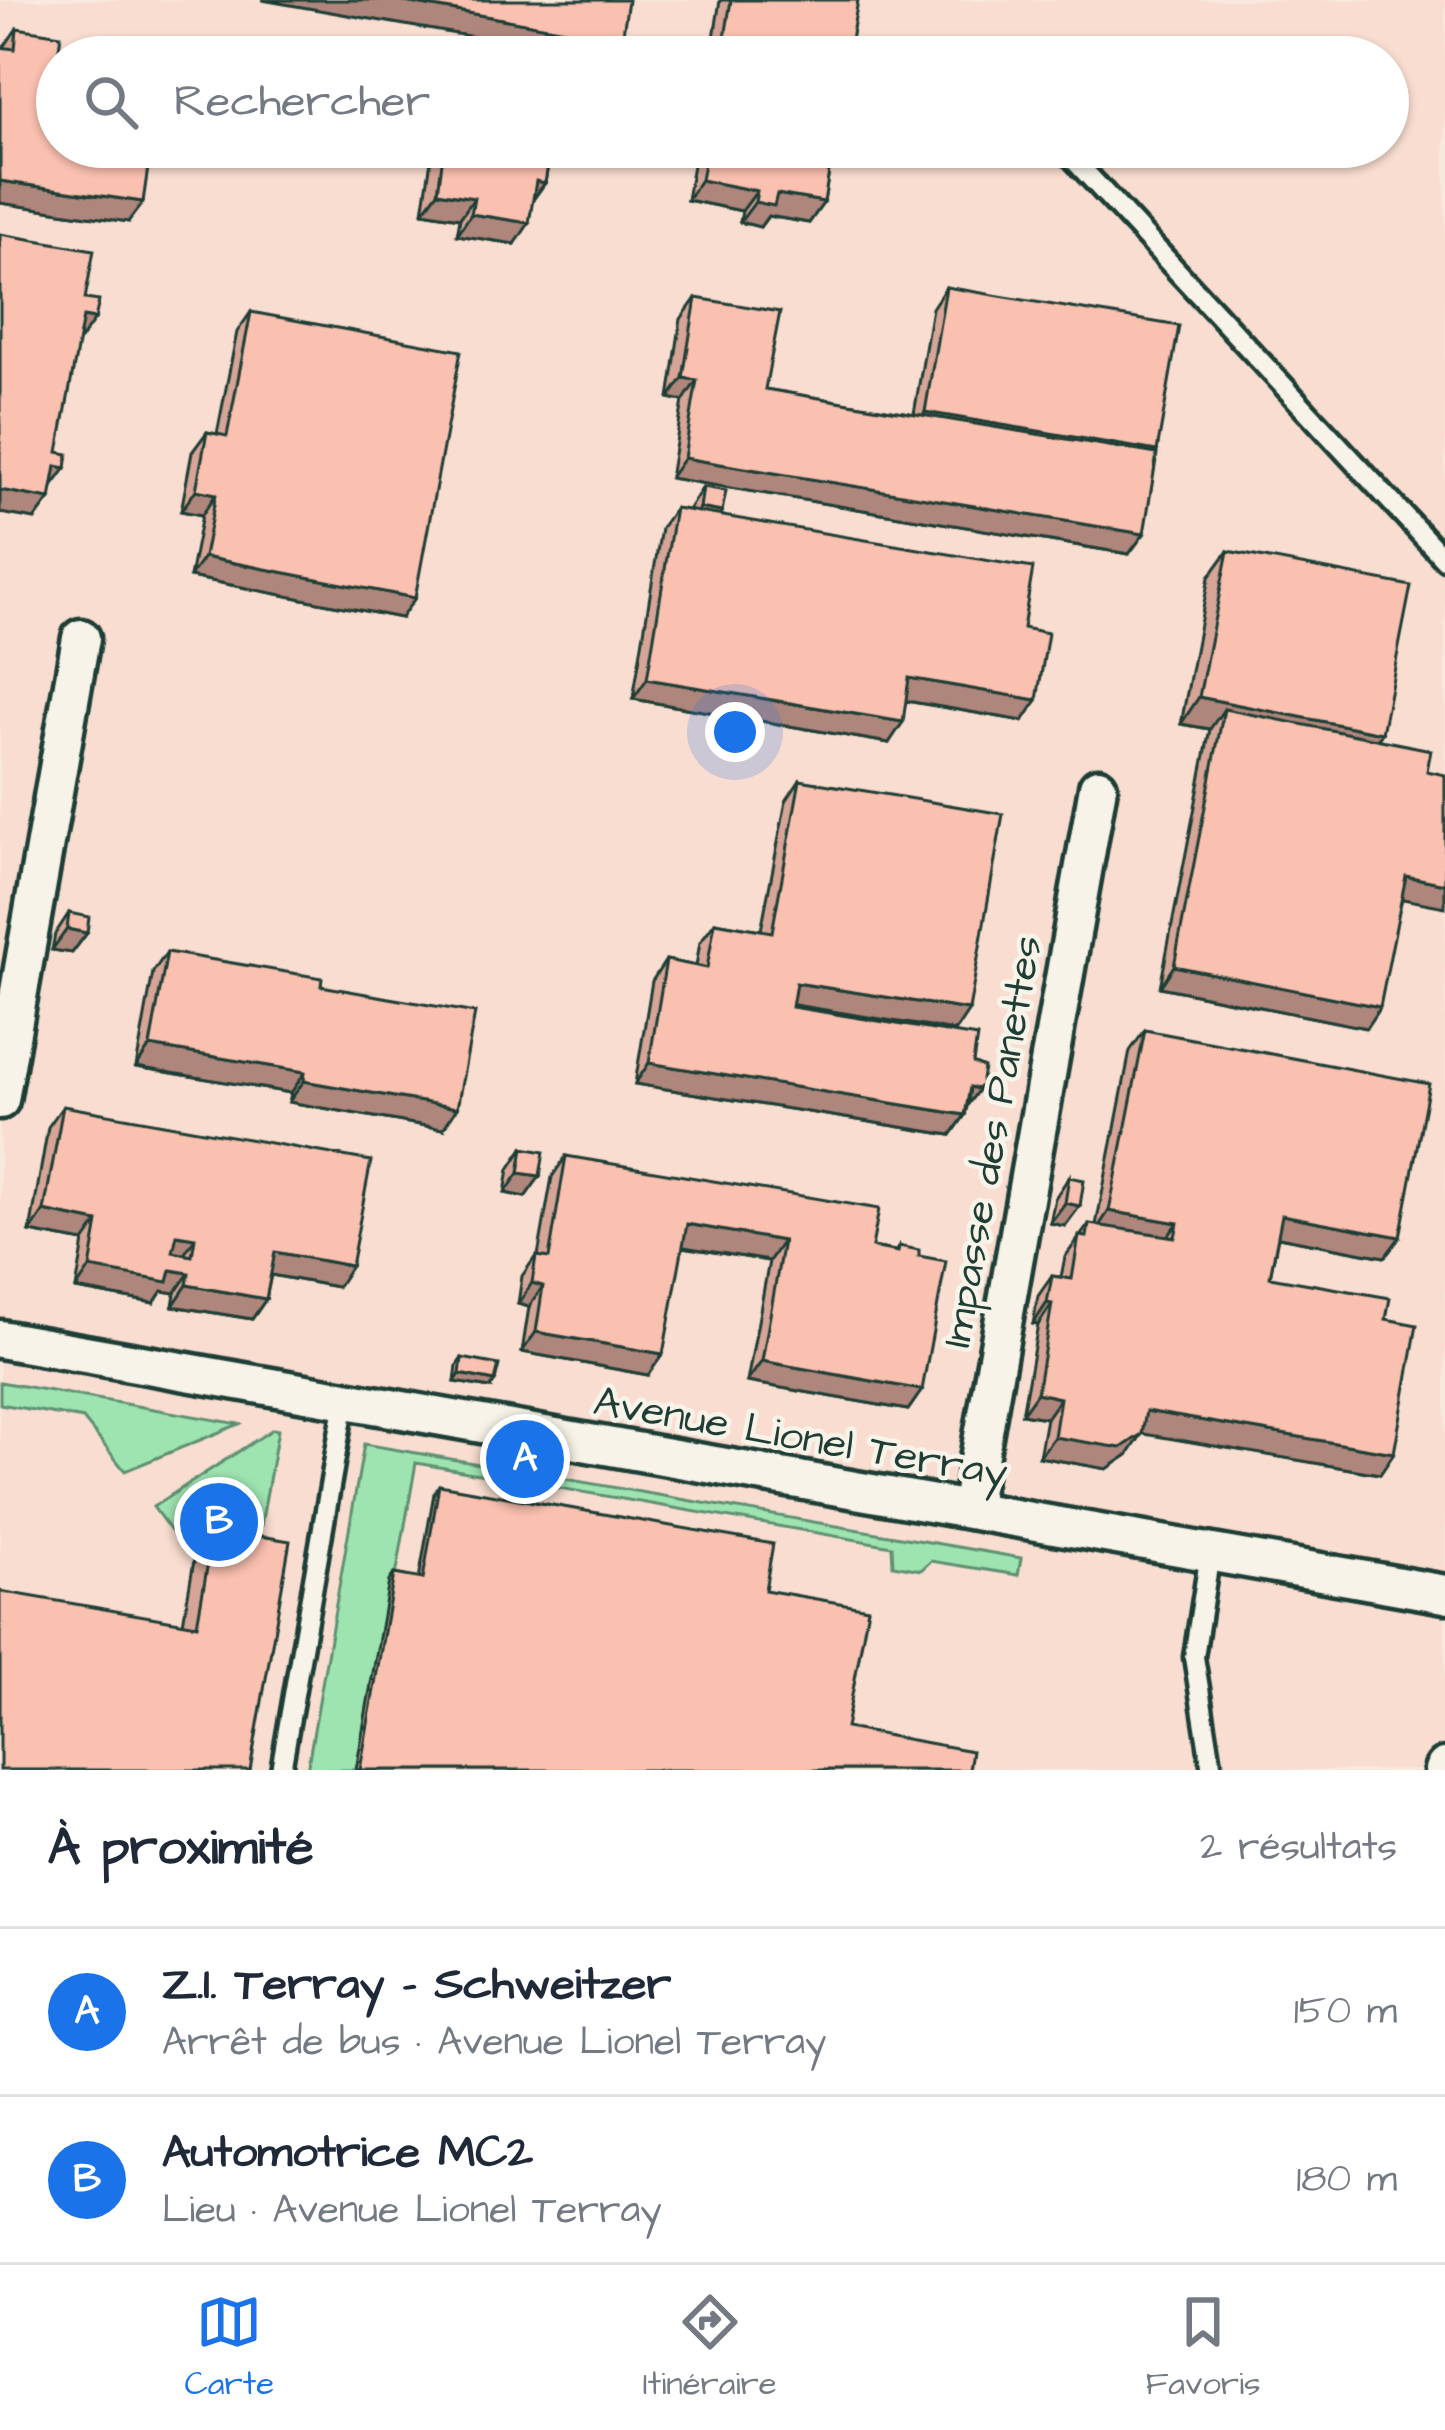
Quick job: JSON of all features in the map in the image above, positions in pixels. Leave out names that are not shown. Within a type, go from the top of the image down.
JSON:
[{"type":"street","points":[[0,1100],[81,638]]},
{"type":"street","name":"Impasse des Panettes","points":[[970,1510],[1098,788]]},
{"type":"street","name":"Avenue Lionel Terray","points":[[0,1339],[1445,1594]]},
{"type":"lane","points":[[1082,168],[1445,560]]},
{"type":"lane","points":[[281,1770],[346,1400]]},
{"type":"lane","points":[[1210,1553],[1194,1657],[1212,1770]]},
{"type":"shaded area","points":[[0,0],[1445,0],[1445,1770],[0,1770]]},
{"type":"green space","points":[[0,1382],[239,1424],[125,1471],[83,1419],[0,1404]]},
{"type":"green space","points":[[278,1430],[255,1559],[182,1546],[153,1507]]},
{"type":"green space","points":[[364,1444],[1021,1558],[1018,1575],[931,1561],[921,1570],[893,1565],[892,1546],[416,1463],[356,1770],[307,1770]]},
{"type":"building","points":[[394,0],[628,0],[623,36],[599,36]]},
{"type":"building","points":[[731,0],[858,0],[852,36],[725,36]]},
{"type":"building","points":[[17,28],[61,35],[36,36],[36,168],[148,168],[143,202],[0,181],[0,47],[15,49]]},
{"type":"building","points":[[441,168],[548,168],[545,183],[536,181],[529,223],[471,214],[474,198],[438,192]]},
{"type":"building","points":[[703,168],[830,168],[824,202],[777,194],[774,206],[755,202],[757,191],[701,180]]},
{"type":"building","points":[[0,234],[94,250],[85,299],[99,301],[95,319],[83,317],[58,452],[68,454],[66,468],[56,466],[50,499],[0,490]]},
{"type":"building","points":[[946,287],[1179,326],[1157,451],[925,412]]},
{"type":"building","points":[[696,298],[780,312],[765,389],[1157,454],[1144,534],[684,458],[697,380],[683,378]]},
{"type":"building","points":[[251,312],[461,351],[415,598],[204,557],[216,494],[196,490],[207,432],[227,436]]},
{"type":"building","points":[[703,487],[726,491],[722,512],[700,508]]},
{"type":"building","points":[[675,508],[1033,568],[1023,628],[1048,633],[1037,700],[909,678],[903,722],[647,679]]},
{"type":"building","points":[[1228,551],[1411,586],[1382,733],[1199,697]]},
{"type":"building","points":[[1224,709],[1431,750],[1427,771],[1445,775],[1445,884],[1406,876],[1380,1007],[1174,966]]},
{"type":"building","points":[[800,780],[1003,814],[969,1010],[796,983],[792,1007],[977,1037],[973,1063],[984,1068],[981,1086],[970,1087],[965,1115],[649,1063],[666,960],[707,968],[715,922],[772,932]]},
{"type":"building","points":[[69,913],[89,917],[87,933],[67,929]]},
{"type":"building","points":[[167,952],[322,978],[321,986],[475,1013],[457,1108],[304,1081],[305,1072],[150,1046]]},
{"type":"building","points":[[1145,1030],[1429,1084],[1400,1237],[1282,1215],[1270,1277],[1390,1298],[1386,1319],[1417,1325],[1394,1453],[1146,1411],[1142,1434],[1121,1448],[1054,1437],[1060,1398],[1037,1393],[1052,1276],[1072,1279],[1079,1236],[1087,1237],[1089,1224],[1175,1237],[1178,1223],[1109,1211]]},
{"type":"building","points":[[63,1106],[371,1161],[351,1266],[275,1252],[266,1299],[187,1285],[189,1273],[171,1270],[168,1282],[90,1268],[98,1222],[44,1211]],"holes":[[[177,1235],[195,1238],[192,1256],[173,1252]]]},
{"type":"building","points":[[523,1148],[544,1152],[540,1176],[519,1173]]},
{"type":"building","points":[[566,1156],[879,1209],[872,1247],[898,1252],[899,1246],[946,1261],[922,1390],[762,1361],[783,1241],[687,1224],[663,1354],[536,1332],[543,1286],[532,1283],[536,1256],[549,1258]]},
{"type":"building","points":[[1069,1177],[1084,1180],[1080,1206],[1065,1203]]},
{"type":"building","points":[[462,1358],[499,1365],[495,1381],[460,1374]]},
{"type":"building","points":[[439,1485],[773,1544],[765,1590],[868,1608],[846,1728],[972,1751],[969,1770],[360,1770],[394,1574],[423,1579]]},
{"type":"building","points":[[214,1528],[290,1541],[250,1770],[0,1770],[0,1591],[197,1625]]},
{"type":"place","name":"Z.I. Terray - Schweitzer","points":[[525,1459]]},
{"type":"place","name":"Automotrice MC2","points":[[219,1522]]}]
